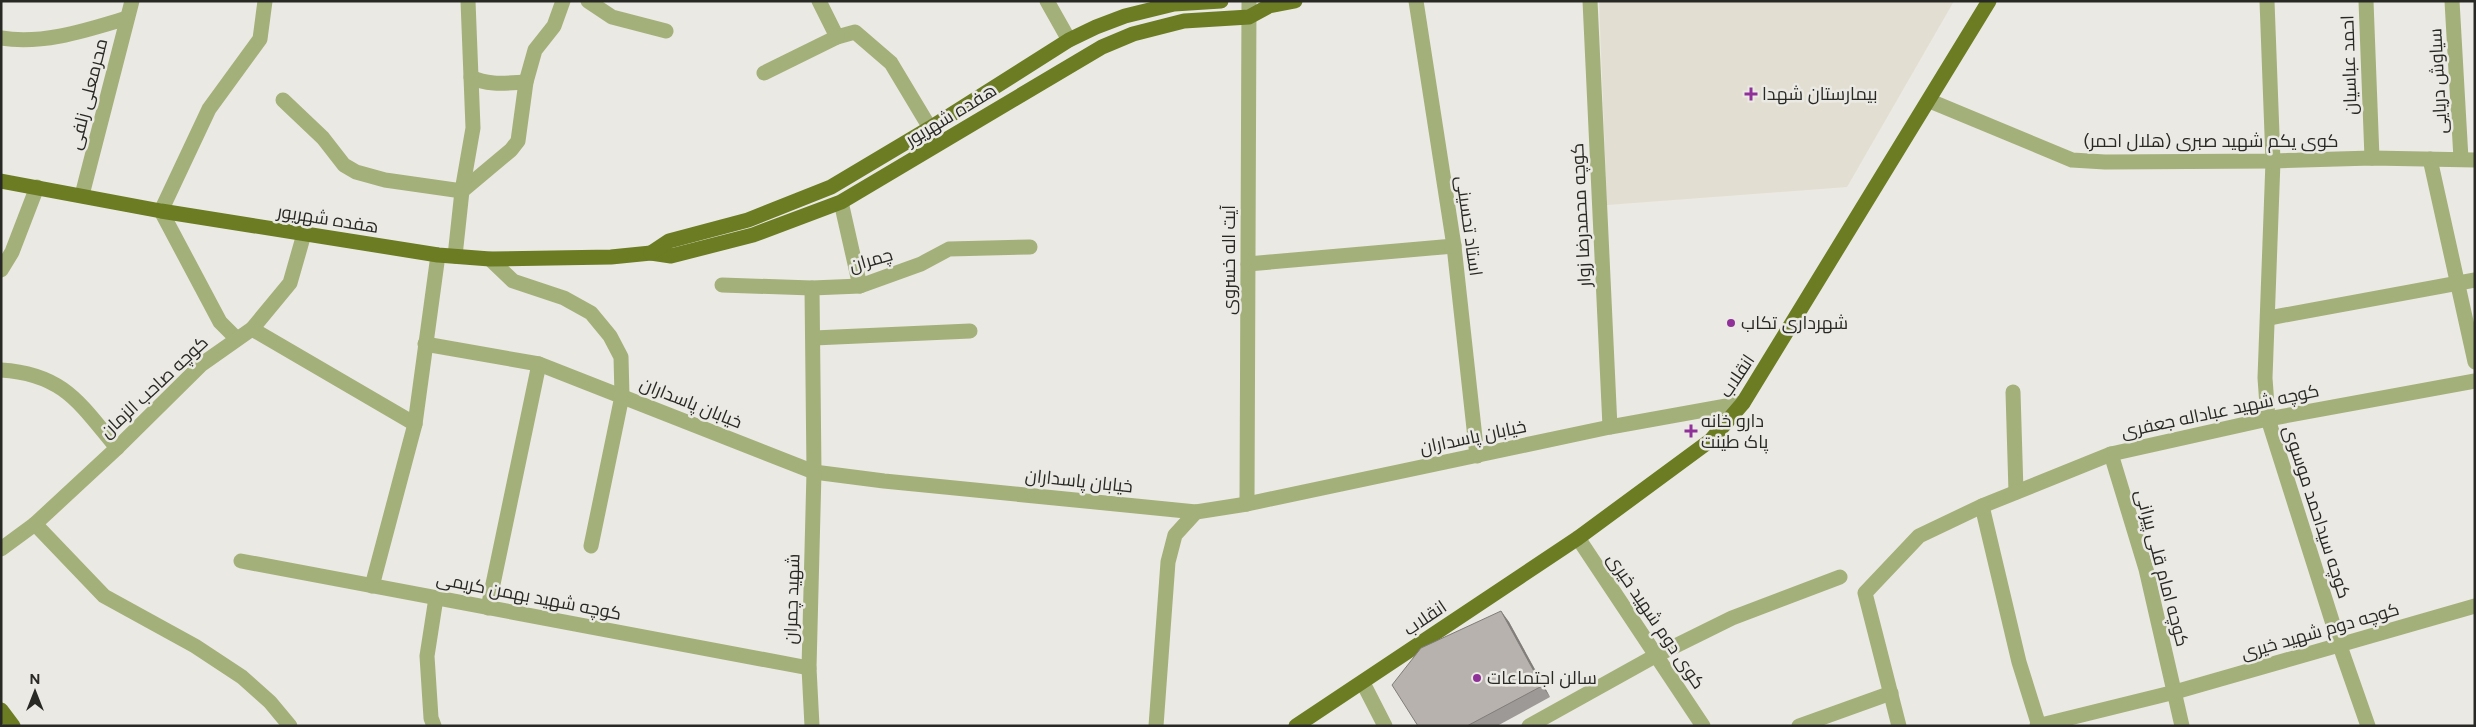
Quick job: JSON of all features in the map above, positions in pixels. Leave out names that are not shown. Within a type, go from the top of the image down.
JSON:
[{"type":"main road","name":"هفده شهریور","points":[[651,253],[669,241],[748,220],[802,200],[832,186],[930,128],[1070,40],[1125,16],[1174,4],[1221,1]]},
{"type":"main road","name":"هفده شهریور","points":[[1,181],[161,211],[438,255],[490,259],[611,257],[651,253],[671,256],[753,235],[841,202],[1102,47],[1133,34],[1184,21],[1249,17],[1261,3],[1295,1]]},
{"type":"main road","name":"انقلاب","points":[[1296,726],[1578,538],[1711,440],[1743,403],[1930,101],[1989,1]]},
{"type":"main road","points":[[1,710],[13,726]]},
{"type":"street","name":"محرمعلی زلفی","points":[[82,195],[132,1]]},
{"type":"street","points":[[236,338],[220,322],[161,211],[209,109],[260,40],[265,1]]},
{"type":"street","points":[[456,256],[462,191],[473,128],[468,1]]},
{"type":"street","points":[[283,100],[323,138],[344,166],[356,172],[385,180],[462,191],[511,150],[518,141],[526,82],[535,50],[554,26],[563,1]]},
{"type":"street","points":[[588,1],[612,17],[666,31]]},
{"type":"street","points":[[819,1],[837,36]]},
{"type":"street","points":[[1047,1],[1070,40]]},
{"type":"street","name":"آیت اله خسروی","points":[[1247,504],[1249,1]]},
{"type":"street","name":"استاد تحسینی","points":[[1416,1],[1454,246],[1477,456]]},
{"type":"street","name":"کوچه محمدرضا زوار","points":[[1590,1],[1610,427]]},
{"type":"street","name":"کوچه سیداحمد موسوی","points":[[2267,1],[2273,161],[2269,318],[2265,378],[2268,419],[2340,646],[2368,726]]},
{"type":"street","name":"احمد عباسیان","points":[[2366,1],[2372,158]]},
{"type":"street","name":"سیاوش دریایی","points":[[2452,1],[2468,160]]},
{"type":"street","points":[[1,38],[20,41],[85,31],[127,18]]},
{"type":"street","points":[[764,73],[837,36],[856,32],[891,63],[930,128]]},
{"type":"street","points":[[471,77],[480,82],[492,84],[526,82]]},
{"type":"street","name":"کوی یکم شهید صبری (هلال احمر)","points":[[1930,101],[2072,160],[2105,162],[2273,161],[2372,158],[2468,160]]},
{"type":"street","points":[[2430,159],[2456,284],[2475,362]]},
{"type":"street","points":[[1,270],[12,252],[37,187]]},
{"type":"street","points":[[841,202],[860,286]]},
{"type":"street","name":"کوچه صاحب الزمان","points":[[1,550],[35,524],[117,448],[202,364],[236,338],[252,329],[290,283],[304,234]]},
{"type":"street","points":[[1248,264],[1454,246]]},
{"type":"street","name":"چمران","points":[[722,285],[812,288],[860,286],[921,264],[949,249],[1030,247]]},
{"type":"street","points":[[372,586],[415,424],[438,255]]},
{"type":"street","points":[[490,259],[513,281],[564,298],[591,313],[610,336],[621,357],[622,396],[591,546]]},
{"type":"street","points":[[2269,318],[2475,280]]},
{"type":"street","points":[[812,288],[814,472]]},
{"type":"street","points":[[252,329],[415,424]]},
{"type":"street","points":[[814,338],[970,331]]},
{"type":"street","name":"خیابان پاسداران","points":[[425,344],[539,364],[814,472],[884,481],[1196,512],[1247,504],[1610,427],[1743,403]]},
{"type":"street","points":[[488,608],[539,364]]},
{"type":"street","points":[[1,370],[47,378],[68,392],[117,448]]},
{"type":"street","name":"کوچه شهید عباداله جعفری","points":[[1899,726],[1865,593],[1919,536],[1982,506],[2111,454],[2268,419],[2475,381]]},
{"type":"street","points":[[2013,392],[2016,492]]},
{"type":"street","name":"کوچه امام قلی پیرانی","points":[[2111,454],[2146,569],[2182,726]]},
{"type":"street","name":"شهید چمران","points":[[812,726],[809,668],[814,472]]},
{"type":"street","points":[[1982,506],[2019,662],[2038,726],[2175,692]]},
{"type":"street","points":[[1156,726],[1168,562],[1175,535],[1196,512]]},
{"type":"street","points":[[35,524],[104,596],[195,646],[242,677],[270,702],[290,726]]},
{"type":"street","name":"کوی دوم شهید خیری","points":[[1578,538],[1703,726]]},
{"type":"street","name":"کوچه شهید بهمن کریمی","points":[[242,561],[809,668]]},
{"type":"street","points":[[1530,726],[1655,656],[1732,618],[1840,576]]},
{"type":"street","points":[[434,726],[431,718],[427,656],[436,598]]},
{"type":"street","name":"کوچه دوم شهید خیری","points":[[2175,692],[2475,606]]},
{"type":"street","points":[[1363,683],[1385,726]]},
{"type":"street","points":[[1799,726],[1891,693]]},
{"type":"shaded area","name":"بیمارستان شهدا","points":[[1599,1],[1954,1],[1847,187],[1607,205]]},
{"type":"building","name":"سالن اجتماعات","points":[[1501,611],[1542,686],[1467,726],[1418,726],[1392,685],[1421,648]]},
{"type":"place","name":"بیمارستان شهدا","points":[[1751,94]]},
{"type":"place","name":"شهرداری تکاب","points":[[1731,323]]},
{"type":"place","name":"دارو خانه پاک طینت","points":[[1691,431]]},
{"type":"place","name":"سالن اجتماعات","points":[[1477,678]]}]
